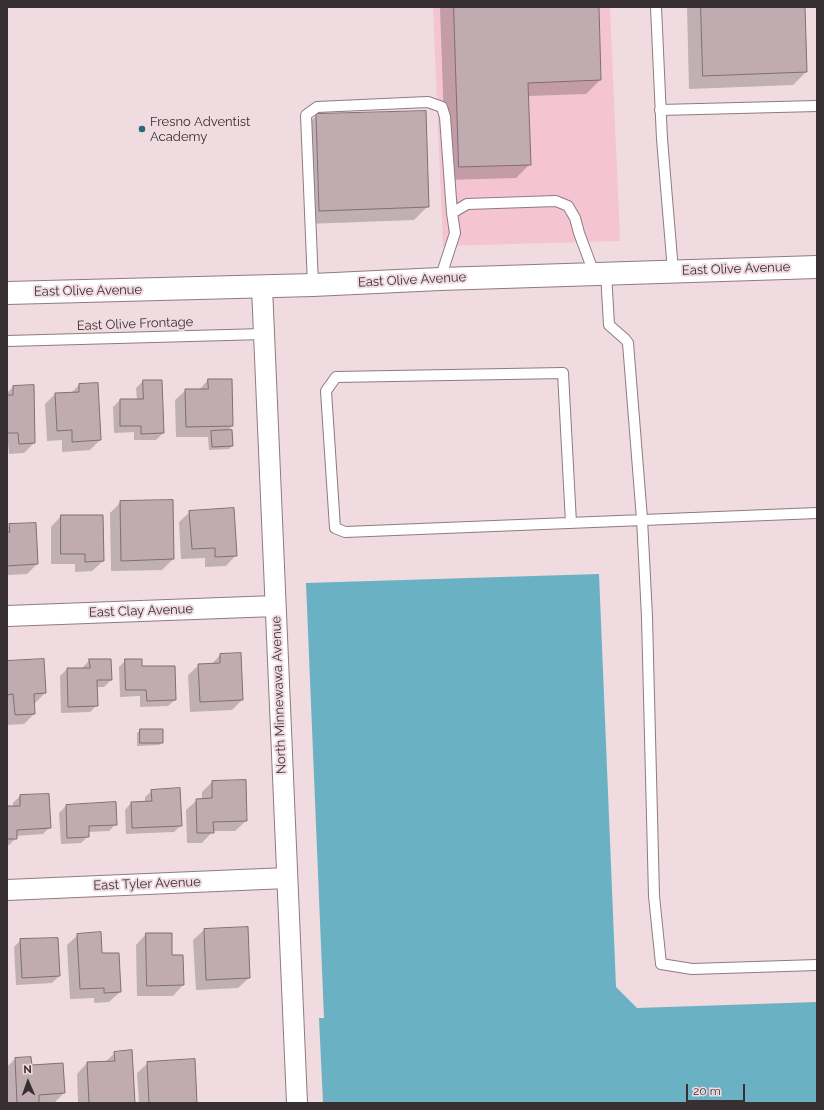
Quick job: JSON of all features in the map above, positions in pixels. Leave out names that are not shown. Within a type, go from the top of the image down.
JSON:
[{"type":"main road","name":"East Olive Avenue","points":[[7,293],[262,287],[600,273],[817,267]]},
{"type":"street","name":"North Minnewawa Avenue","points":[[262,287],[297,1103]]},
{"type":"street","name":"East Clay Avenue","points":[[7,616],[276,606]]},
{"type":"street","name":"East Tyler Avenue","points":[[7,890],[287,878]]},
{"type":"lane","points":[[656,7],[660,110],[672,271]]},
{"type":"lane","points":[[314,285],[306,114],[317,107],[428,102],[442,107],[445,116],[452,213],[455,233],[440,279]]},
{"type":"lane","points":[[660,110],[817,106]]},
{"type":"lane","points":[[452,213],[467,204],[556,201],[568,206],[575,218],[579,233],[600,273],[608,310],[609,325],[625,338],[628,343],[642,519],[647,617],[654,896],[661,964],[692,969],[817,965]]},
{"type":"lane","name":"East Olive Frontage","points":[[7,341],[264,334]]},
{"type":"lane","points":[[571,522],[563,373],[336,377],[326,391],[335,528],[345,532],[817,513]]},
{"type":"shaded area","points":[[433,7],[610,7],[620,241],[443,246]]},
{"type":"water","points":[[599,574],[616,987],[637,1008],[817,1002],[817,1103],[323,1103],[319,1018],[324,1018],[306,583]]},
{"type":"building","points":[[454,7],[599,7],[601,80],[528,83],[531,165],[459,167]]},
{"type":"building","points":[[701,7],[805,7],[807,72],[703,76]]},
{"type":"building","points":[[426,111],[429,207],[319,211],[316,114]]},
{"type":"building","points":[[208,379],[232,379],[233,426],[186,427],[185,389],[208,389]]},
{"type":"building","points":[[143,380],[162,380],[164,433],[141,434],[141,426],[120,426],[120,399],[143,399]]},
{"type":"building","points":[[98,383],[101,440],[72,442],[72,430],[57,431],[55,393],[79,392],[79,384]]},
{"type":"building","points":[[34,385],[35,443],[19,444],[18,433],[7,433],[7,395],[13,395],[13,386]]},
{"type":"building","points":[[232,430],[233,446],[212,447],[211,431]]},
{"type":"building","points":[[173,500],[174,559],[121,561],[120,501]]},
{"type":"building","points":[[234,508],[237,556],[215,557],[215,548],[192,549],[189,511]]},
{"type":"building","points":[[61,515],[103,515],[104,561],[85,562],[85,554],[61,554]]},
{"type":"building","points":[[36,523],[38,564],[7,566],[7,532],[10,532],[9,524]]},
{"type":"building","points":[[241,653],[243,700],[200,702],[198,664],[220,663],[220,654]]},
{"type":"building","points":[[44,659],[46,693],[34,694],[35,714],[15,715],[13,694],[7,695],[7,661]]},
{"type":"building","points":[[89,659],[111,659],[112,680],[97,680],[98,706],[68,707],[67,668],[90,668]]},
{"type":"building","points":[[125,659],[142,659],[142,666],[175,666],[176,700],[147,701],[146,690],[126,690]]},
{"type":"building","points":[[140,729],[163,729],[163,743],[140,743]]},
{"type":"building","points":[[246,780],[247,821],[213,822],[214,833],[197,833],[196,799],[212,798],[212,781]]},
{"type":"building","points":[[180,788],[182,826],[132,828],[131,802],[152,801],[151,790]]},
{"type":"building","points":[[49,794],[51,828],[17,830],[17,839],[7,839],[7,806],[20,806],[20,795]]},
{"type":"building","points":[[116,802],[117,825],[89,826],[89,837],[67,838],[66,805]]},
{"type":"building","points":[[248,927],[250,978],[206,980],[204,929]]},
{"type":"building","points":[[101,932],[102,953],[119,953],[121,992],[104,993],[104,988],[80,989],[77,934]]},
{"type":"building","points":[[146,933],[172,933],[172,955],[183,955],[184,985],[147,986]]},
{"type":"building","points":[[58,938],[60,976],[22,978],[20,939]]},
{"type":"building","points":[[132,1050],[135,1103],[89,1103],[87,1062],[115,1061],[114,1052]]},
{"type":"building","points":[[31,1057],[32,1065],[63,1063],[65,1093],[39,1095],[39,1103],[17,1103],[15,1058]]},
{"type":"building","points":[[195,1059],[197,1103],[149,1103],[147,1062]]},
{"type":"place","name":"Fresno Adventist Academy","points":[[142,129]]}]
